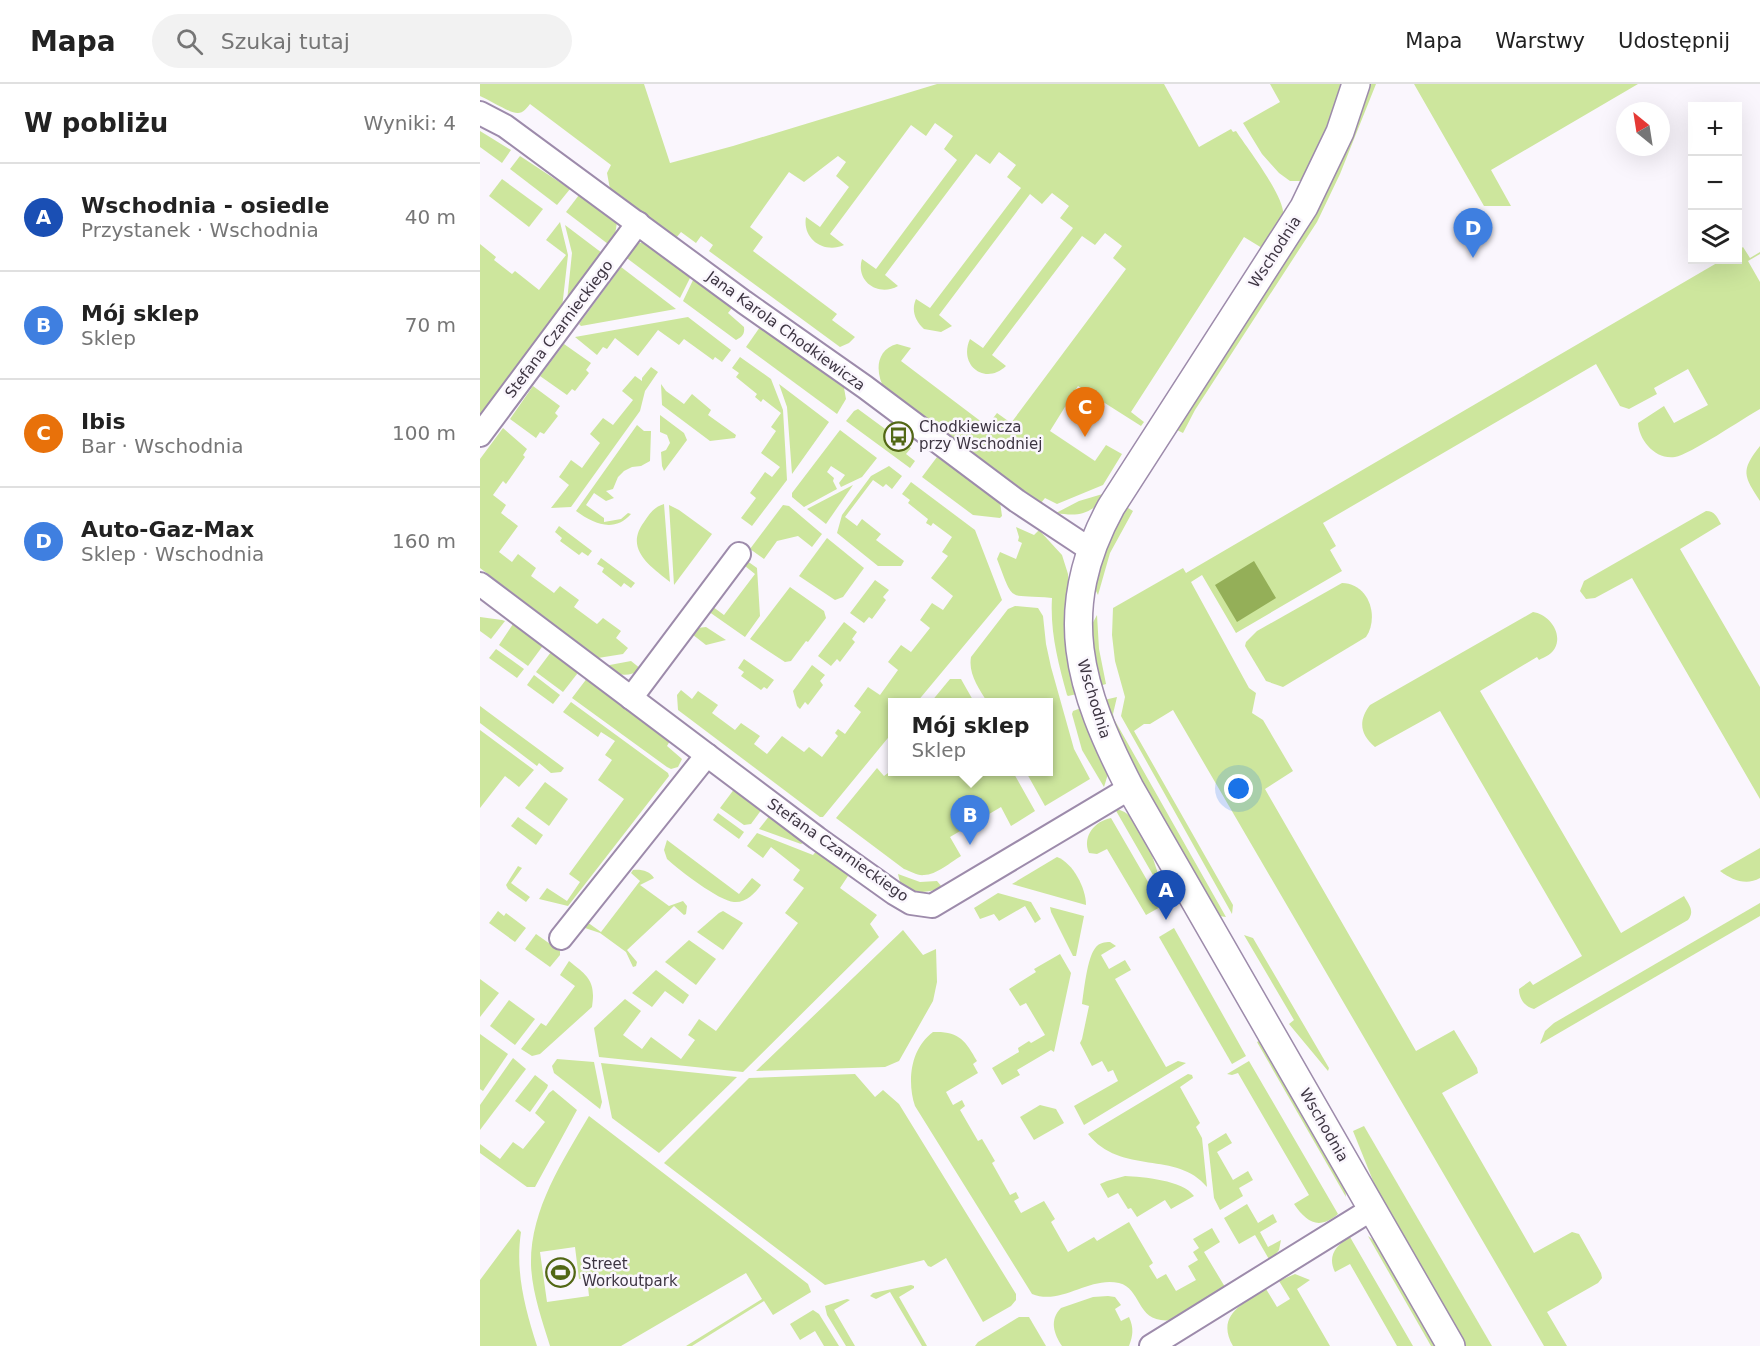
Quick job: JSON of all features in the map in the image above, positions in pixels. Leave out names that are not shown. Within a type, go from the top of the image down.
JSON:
[{"type":"street","name":"Wschodnia","points":[[1356,84],[1340,132],[1304,207],[1111,507],[1091,550],[1082,580],[1078,606],[1078,642],[1081,661],[1099,723],[1131,788],[1451,1346]]},
{"type":"street","name":"Jana Karola Chodkiewicza","points":[[480,113],[505,126],[744,302],[865,387],[1017,501],[1091,550]]},
{"type":"street","name":"Stefana Czarnieckiego","points":[[480,435],[638,223]]},
{"type":"street","points":[[631,698],[739,554]]},
{"type":"street","name":"Stefana Czarnieckiego","points":[[480,584],[707,755],[894,893],[911,903],[932,906],[1131,788]]},
{"type":"street","points":[[561,938],[707,755]]},
{"type":"street","points":[[1151,1346],[1372,1209]]},
{"type":"shaded area","points":[[480,84],[644,84],[670,163],[937,84],[1164,84],[1199,147],[1231,129],[1233,132],[1236,131],[1273,187],[1283,210],[1283,218],[1265,247],[1262,248],[1244,237],[1131,412],[1144,422],[1141,426],[1078,386],[1050,431],[1095,461],[1106,445],[1122,454],[1103,485],[1057,504],[1045,498],[1041,503],[885,390],[879,370],[884,351],[897,344],[911,348],[901,361],[987,426],[997,413],[1011,423],[1126,269],[1113,258],[1122,246],[1105,233],[1095,245],[1082,236],[992,355],[1006,366],[990,374],[976,370],[968,357],[967,348],[970,339],[983,348],[1073,228],[1060,218],[1069,206],[1052,193],[1042,204],[1030,194],[939,315],[952,326],[941,332],[924,329],[915,315],[916,299],[930,308],[1021,188],[1007,177],[1016,165],[999,152],[990,164],[976,154],[885,275],[898,286],[883,290],[865,281],[861,267],[862,259],[876,269],[957,160],[944,149],[953,136],[935,123],[926,136],[911,125],[830,234],[844,245],[836,247],[822,246],[811,238],[807,232],[806,217],[820,227],[849,187],[836,176],[846,162],[838,156],[804,182],[789,172],[750,227],[763,237],[753,251],[837,314],[832,320],[855,337],[840,347],[709,251],[713,245],[701,236],[696,243],[681,232],[676,238],[610,189],[607,173],[611,165],[530,104],[522,112],[510,111],[480,96]]},
{"type":"shaded area","points":[[1270,84],[1342,84],[1307,178],[1301,181],[1290,181],[1279,173],[1262,154],[1243,123],[1280,102]]},
{"type":"shaded area","points":[[1369,84],[1376,84],[1340,174],[1317,222],[1195,410],[1183,433],[1175,429],[1345,152]]},
{"type":"shaded area","points":[[1414,84],[1638,84],[1491,170],[1511,206],[1484,206]]},
{"type":"shaded area","points":[[480,131],[511,150],[502,163],[480,147]]},
{"type":"shaded area","points":[[520,156],[570,189],[557,205],[510,169]]},
{"type":"shaded area","points":[[502,179],[543,209],[529,227],[489,196]]},
{"type":"shaded area","points":[[579,195],[617,222],[615,235],[608,244],[566,212]]},
{"type":"shaded area","points":[[560,222],[568,255],[562,308],[480,419],[480,244],[496,257],[494,260],[512,274],[515,271],[539,290],[566,255],[546,240]]},
{"type":"shaded area","points":[[565,225],[602,253],[567,301],[572,253]]},
{"type":"shaded area","points":[[644,242],[691,276],[680,298],[624,256],[635,244]]},
{"type":"shaded area","points":[[1742,248],[1750,258],[1760,252],[1748,261],[1760,282],[1760,409],[1717,436],[1675,457],[1655,452],[1649,448],[1641,436],[1638,423],[1664,406],[1674,423],[1708,405],[1688,369],[1654,388],[1657,394],[1629,409],[1620,406],[1596,364],[1323,523],[1336,546],[1330,550],[1342,571],[1236,633],[1202,575],[1191,582],[1249,688],[1256,693],[1252,713],[1263,720],[1293,771],[1265,789],[1416,1051],[1454,1030],[1477,1068],[1478,1073],[1442,1093],[1534,1253],[1572,1232],[1579,1234],[1601,1273],[1602,1278],[1598,1283],[1547,1312],[1567,1346],[1544,1346],[1173,710],[1134,731],[1233,905],[1232,914],[1121,716],[1125,697],[1115,661],[1112,635],[1113,608],[1183,568],[1186,573],[1715,264],[1742,264]]},
{"type":"shaded area","points":[[621,267],[676,309],[581,326],[579,324]]},
{"type":"shaded area","points":[[694,278],[732,308],[728,313],[744,327],[740,338],[736,340],[683,301]]},
{"type":"shaded area","points":[[688,317],[731,350],[722,362],[715,357],[713,360],[684,339],[679,345],[658,330],[638,356],[615,338],[607,349],[603,347],[597,355],[575,337]]},
{"type":"shaded area","points":[[760,327],[844,388],[846,399],[837,414],[746,347]]},
{"type":"shaded area","points":[[564,344],[591,363],[586,370],[589,373],[575,391],[572,389],[567,395],[540,376]]},
{"type":"shaded area","points":[[740,357],[771,379],[783,410],[787,480],[752,526],[741,518],[756,498],[750,493],[765,472],[772,477],[780,467],[761,453],[776,431],[771,427],[781,413],[763,399],[761,402],[755,397],[757,394],[736,377],[739,373],[732,368]]},
{"type":"shaded area","points":[[651,367],[658,372],[645,391],[640,411],[571,507],[551,508],[569,485],[559,477],[571,460],[582,468],[600,443],[590,434],[603,418],[613,425],[633,400],[622,391],[635,376],[642,381]]},
{"type":"shaded area","points":[[661,384],[666,391],[684,404],[692,394],[711,410],[708,415],[736,435],[735,438],[710,441],[662,405]]},
{"type":"shaded area","points":[[779,384],[829,422],[792,474],[787,407]]},
{"type":"shaded area","points":[[533,386],[560,406],[555,413],[558,416],[544,434],[540,432],[536,438],[510,419]]},
{"type":"shaded area","points":[[858,409],[911,448],[906,454],[915,461],[910,468],[846,421]]},
{"type":"shaded area","points":[[660,415],[684,433],[687,440],[664,471],[661,452],[666,450],[670,443],[667,435],[660,432]]},
{"type":"shaded area","points":[[637,425],[644,431],[651,431],[650,461],[624,471],[618,477],[613,489],[606,491],[614,498],[606,501],[594,493],[586,505],[604,518],[604,522],[621,519],[628,513],[631,514],[624,520],[611,525],[590,520],[576,511]]},
{"type":"shaded area","points":[[503,428],[527,449],[523,455],[525,457],[506,484],[503,481],[493,495],[506,505],[501,513],[518,526],[499,552],[512,562],[518,554],[536,568],[531,576],[554,593],[560,586],[579,600],[574,607],[597,624],[603,618],[621,631],[616,638],[628,648],[623,654],[598,658],[480,568],[480,459]]},
{"type":"shaded area","points":[[840,430],[877,458],[862,477],[841,487],[839,483],[845,475],[831,466],[827,472],[834,478],[837,489],[804,507],[792,497],[792,493]]},
{"type":"shaded area","points":[[1760,446],[1760,501],[1746,474],[1749,462]]},
{"type":"shaded area","points":[[937,457],[1000,502],[1002,516],[1000,518],[973,515],[922,477]]},
{"type":"shaded area","points":[[889,466],[902,476],[892,489],[886,484],[883,487],[873,480],[845,517],[857,526],[862,519],[881,534],[876,540],[904,561],[901,566],[878,566],[837,533],[842,515],[871,476]]},
{"type":"shaded area","points":[[911,482],[975,530],[1002,600],[920,698],[888,698],[888,738],[823,817],[820,817],[678,710],[677,695],[681,690],[692,699],[698,691],[718,705],[712,713],[735,730],[741,723],[760,736],[754,744],[767,754],[782,736],[804,752],[809,747],[822,757],[838,736],[835,733],[838,729],[845,734],[861,712],[854,706],[868,687],[880,695],[898,670],[888,662],[901,645],[911,652],[930,628],[920,620],[932,603],[943,610],[953,596],[931,578],[948,556],[942,552],[952,537],[933,523],[931,526],[926,523],[928,519],[908,503],[910,500],[902,494]]},
{"type":"shaded area","points":[[853,485],[826,524],[807,509]]},
{"type":"shaded area","points":[[1106,493],[1091,510],[1072,515],[1056,513],[1079,501]]},
{"type":"shaded area","points":[[664,504],[670,582],[642,556],[637,541],[648,516]]},
{"type":"shaded area","points":[[669,505],[712,534],[674,585]]},
{"type":"shaded area","points":[[783,505],[789,506],[822,534],[812,547],[798,536],[777,541],[764,559],[750,549]]},
{"type":"shaded area","points":[[1125,506],[1133,511],[1110,553],[1098,595],[1093,585],[1103,554]]},
{"type":"shaded area","points":[[1706,511],[1714,513],[1721,524],[1680,549],[1760,687],[1760,799],[1632,578],[1595,598],[1586,599],[1580,591],[1584,581]]},
{"type":"shaded area","points":[[559,526],[592,551],[588,556],[582,552],[579,555],[560,541],[562,538],[555,532]]},
{"type":"shaded area","points":[[1016,527],[1034,535],[1039,530],[1062,555],[1068,574],[1077,694],[1067,695],[1053,635],[1052,598],[1014,594],[1010,591],[997,559],[1000,552],[1016,559],[1022,543],[1018,541]]},
{"type":"shaded area","points":[[827,538],[864,568],[843,597],[835,600],[799,576]]},
{"type":"shaded area","points":[[601,558],[635,583],[631,588],[624,583],[621,587],[602,572],[604,568],[597,564]]},
{"type":"shaded area","points":[[743,558],[757,568],[760,616],[745,637],[705,609],[709,604],[724,615],[755,574],[740,562]]},
{"type":"shaded area","points":[[1254,561],[1276,598],[1237,622],[1215,585]]},
{"type":"shaded area","points":[[875,580],[889,590],[883,597],[886,600],[872,619],[869,617],[864,623],[850,613]]},
{"type":"shaded area","points":[[1342,583],[1359,588],[1369,602],[1372,620],[1366,637],[1283,687],[1266,681],[1245,646],[1246,642],[1257,631]]},
{"type":"shaded area","points":[[790,587],[824,611],[826,618],[791,661],[785,662],[750,639]]},
{"type":"shaded area","points":[[1015,606],[1038,608],[1043,616],[1051,667],[1074,749],[1090,779],[1045,806],[1028,776],[1053,776],[1053,698],[985,698],[971,669],[971,657],[1008,609]]},
{"type":"shaded area","points":[[1533,612],[1544,616],[1556,630],[1557,642],[1554,650],[1539,660],[1537,657],[1480,691],[1621,933],[1684,896],[1691,911],[1688,920],[1534,1009],[1523,1002],[1519,989],[1530,981],[1533,985],[1582,956],[1440,711],[1375,747],[1366,737],[1362,727],[1364,716],[1370,705]]},
{"type":"shaded area","points":[[1097,615],[1099,649],[1106,684],[1099,686],[1090,628]]},
{"type":"shaded area","points":[[480,617],[505,621],[491,639],[480,631]]},
{"type":"shaded area","points":[[844,622],[857,632],[852,639],[855,642],[840,662],[837,659],[831,666],[818,656]]},
{"type":"shaded area","points":[[517,623],[542,643],[542,647],[528,666],[499,645],[513,624]]},
{"type":"shaded area","points":[[706,627],[726,640],[706,645],[688,631]]},
{"type":"shaded area","points":[[496,649],[524,669],[517,678],[489,658]]},
{"type":"shaded area","points":[[554,651],[576,670],[577,674],[563,692],[536,672]]},
{"type":"shaded area","points":[[744,659],[774,680],[767,689],[764,687],[761,690],[741,676],[744,672],[738,668]]},
{"type":"shaded area","points":[[631,661],[641,669],[625,675],[599,667]]},
{"type":"shaded area","points":[[812,665],[825,675],[820,681],[823,685],[808,705],[805,702],[800,709],[793,691]]},
{"type":"shaded area","points":[[534,675],[560,695],[553,704],[527,685]]},
{"type":"shaded area","points":[[588,677],[671,739],[667,746],[682,759],[678,767],[671,769],[667,767],[572,698]]},
{"type":"shaded area","points":[[950,679],[961,679],[972,698],[934,698]]},
{"type":"shaded area","points":[[1117,697],[1114,719],[1226,917],[1215,913],[1128,755],[1104,700]]},
{"type":"shaded area","points":[[571,702],[669,776],[568,906],[539,899],[547,888],[567,901],[580,882],[569,874],[624,799],[598,780],[612,760],[605,755],[615,741],[601,732],[598,737],[563,712]]},
{"type":"shaded area","points":[[480,706],[564,768],[561,772],[551,773],[539,763],[537,766],[480,723]]},
{"type":"shaded area","points":[[1081,708],[1108,774],[1104,787],[1082,750],[1072,714],[1073,711]]},
{"type":"shaded area","points":[[480,730],[534,770],[519,787],[505,776],[480,808]]},
{"type":"shaded area","points":[[877,768],[884,776],[888,773],[888,776],[1015,776],[1035,811],[1011,826],[1001,807],[950,837],[961,856],[943,868],[924,875],[904,869],[836,818]]},
{"type":"shaded area","points":[[545,782],[568,799],[549,826],[525,808]]},
{"type":"shaded area","points":[[735,788],[762,809],[751,824],[744,825],[720,808]]},
{"type":"shaded area","points":[[1115,809],[1133,819],[1140,829],[1163,888],[1161,889]]},
{"type":"shaded area","points":[[718,813],[744,832],[739,839],[713,820]]},
{"type":"shaded area","points":[[770,815],[805,842],[801,844],[759,829]]},
{"type":"shaded area","points":[[518,817],[543,835],[536,845],[511,826]]},
{"type":"shaded area","points":[[1111,818],[1162,906],[1146,915],[1107,849],[1097,854],[1089,853],[1087,841],[1091,830],[1100,822]]},
{"type":"shaded area","points":[[757,833],[813,855],[818,849],[850,873],[840,888],[877,915],[870,924],[879,937],[743,1072],[599,1057],[594,1028],[625,999],[641,1011],[623,1035],[642,1049],[651,1037],[681,1059],[695,1040],[688,1035],[699,1019],[716,1031],[798,923],[785,913],[804,888],[793,880],[800,870],[771,847],[763,858],[747,846]]},
{"type":"shaded area","points":[[667,840],[739,894],[752,878],[761,885],[742,901],[727,900],[709,891],[667,859],[664,850]]},
{"type":"shaded area","points":[[1760,848],[1760,878],[1744,882],[1720,871]]},
{"type":"shaded area","points":[[1057,857],[1063,860],[1078,877],[1084,891],[1086,905],[1012,884]]},
{"type":"shaded area","points":[[518,866],[522,868],[511,883],[530,897],[526,902],[506,885]]},
{"type":"shaded area","points":[[633,870],[645,871],[654,878],[640,885],[669,906],[683,901],[687,906],[684,915],[674,906],[627,950],[637,962],[633,967],[626,952],[600,933],[582,927],[587,922],[601,932],[640,881],[631,873]]},
{"type":"shaded area","points":[[898,874],[920,882],[937,881],[942,887],[926,892],[906,889],[901,887]]},
{"type":"shaded area","points":[[998,893],[1031,902],[1041,919],[1035,923],[1025,906],[999,921],[994,914],[980,919],[974,908]]},
{"type":"shaded area","points":[[1760,903],[1760,916],[1540,1044],[1545,1031],[1554,1023]]},
{"type":"shaded area","points":[[1050,907],[1084,916],[1076,956],[1073,956]]},
{"type":"shaded area","points":[[498,911],[504,916],[506,913],[526,928],[515,942],[489,923]]},
{"type":"shaded area","points":[[723,911],[743,923],[723,950],[697,932]]},
{"type":"shaded area","points":[[1174,928],[1246,1056],[1232,1064],[1159,937]]},
{"type":"shaded area","points":[[903,930],[923,955],[936,949],[937,982],[933,1001],[899,1061],[885,1067],[756,1071]]},
{"type":"shaded area","points":[[536,934],[560,951],[560,955],[550,967],[525,949]]},
{"type":"shaded area","points":[[1244,935],[1253,938],[1329,1068],[1328,1071],[1289,1024],[1294,1020]]},
{"type":"shaded area","points":[[689,940],[716,959],[696,985],[665,962]]},
{"type":"shaded area","points":[[1110,942],[1116,946],[1101,955],[1109,969],[1125,960],[1131,970],[1115,979],[1166,1067],[1178,1061],[1186,1063],[1084,1125],[1074,1106],[1118,1081],[1113,1070],[1108,1072],[1102,1061],[1092,1066],[1080,1043],[1089,1006],[1082,1004],[1090,958],[1097,946]]},
{"type":"shaded area","points":[[1060,954],[1071,973],[1054,1052],[1051,1050],[1017,1070],[1020,1075],[1002,1085],[992,1068],[1019,1052],[1018,1048],[1029,1041],[1031,1043],[1045,1035],[1026,1003],[1020,1006],[1009,989],[1036,972],[1034,969]]},
{"type":"shaded area","points":[[569,961],[589,980],[593,991],[592,1007],[540,1054],[532,1056],[521,1049],[541,1023],[546,1026],[575,986],[560,975]]},
{"type":"shaded area","points":[[656,970],[689,995],[683,1004],[665,991],[652,1007],[632,993]]},
{"type":"shaded area","points":[[480,979],[499,993],[480,1017]]},
{"type":"shaded area","points":[[509,1000],[535,1019],[515,1045],[490,1026]]},
{"type":"shaded area","points":[[933,1032],[949,1033],[960,1038],[969,1047],[977,1061],[973,1064],[978,1073],[946,1092],[953,1105],[962,1100],[965,1106],[960,1110],[978,1141],[982,1139],[995,1161],[992,1163],[1010,1195],[1016,1192],[1019,1198],[1014,1201],[1021,1213],[1044,1201],[1055,1219],[1051,1222],[1068,1252],[1094,1237],[1097,1241],[1129,1222],[1153,1263],[1149,1266],[1157,1279],[1166,1274],[1176,1291],[1196,1280],[1188,1266],[1198,1260],[1193,1252],[1199,1248],[1193,1239],[1212,1228],[1220,1242],[1204,1252],[1225,1287],[1222,1291],[1173,1320],[1152,1317],[1132,1292],[1119,1283],[1097,1283],[1054,1296],[1043,1297],[1032,1294],[915,1106],[911,1087],[912,1066],[919,1047]]},
{"type":"shaded area","points":[[480,1034],[508,1054],[483,1091],[480,1089]]},
{"type":"shaded area","points":[[1261,1040],[1345,1187],[1346,1197],[1257,1042]]},
{"type":"shaded area","points":[[513,1058],[526,1069],[480,1130],[480,1105]]},
{"type":"shaded area","points":[[557,1059],[594,1062],[602,1102],[600,1109],[554,1073],[552,1066]]},
{"type":"shaded area","points":[[1249,1061],[1338,1214],[1325,1222],[1309,1220],[1294,1204],[1309,1195],[1238,1073],[1227,1074]]},
{"type":"shaded area","points":[[601,1063],[737,1077],[659,1153],[612,1118]]},
{"type":"shaded area","points":[[855,1074],[875,1097],[883,1090],[899,1104],[1016,1294],[1016,1300],[1011,1306],[983,1322],[946,1258],[931,1267],[924,1260],[825,1285],[664,1163],[749,1078]]},
{"type":"shaded area","points":[[1188,1074],[1193,1078],[1180,1087],[1200,1123],[1196,1127],[1202,1138],[1207,1187],[1195,1176],[1180,1169],[1116,1155],[1101,1147],[1088,1134]]},
{"type":"shaded area","points":[[535,1075],[548,1085],[530,1112],[515,1101]]},
{"type":"shaded area","points":[[553,1090],[577,1110],[535,1187],[527,1187],[480,1153],[480,1144],[500,1159],[513,1142],[523,1149],[545,1122],[535,1113]]},
{"type":"shaded area","points":[[1040,1105],[1056,1109],[1064,1123],[1034,1140],[1020,1117]]},
{"type":"shaded area","points":[[589,1116],[808,1284],[811,1292],[773,1315],[764,1301],[692,1346],[686,1346],[762,1299],[746,1273],[621,1346],[550,1346],[533,1285],[532,1245],[536,1225],[550,1187]],"holes":[[[575,1247],[579,1279],[587,1278],[589,1296],[547,1302],[540,1252]]]},
{"type":"shaded area","points":[[1364,1126],[1492,1346],[1464,1346],[1384,1208],[1353,1131]]},
{"type":"shaded area","points":[[1226,1133],[1232,1143],[1217,1152],[1233,1180],[1248,1171],[1253,1180],[1239,1188],[1243,1196],[1220,1210],[1214,1198],[1208,1144]]},
{"type":"shaded area","points":[[1125,1176],[1172,1183],[1181,1186],[1194,1196],[1171,1209],[1165,1200],[1137,1217],[1131,1208],[1128,1209],[1118,1193],[1108,1198],[1100,1184]]},
{"type":"shaded area","points":[[1247,1204],[1258,1223],[1273,1214],[1277,1222],[1260,1232],[1268,1247],[1281,1240],[1279,1250],[1270,1261],[1255,1235],[1239,1244],[1224,1218]]},
{"type":"shaded area","points":[[518,1229],[521,1232],[519,1261],[522,1290],[537,1346],[480,1346],[480,1280]]},
{"type":"shaded area","points":[[1368,1236],[1376,1242],[1437,1346],[1431,1346]]},
{"type":"shaded area","points":[[1350,1237],[1413,1346],[1397,1346],[1350,1264],[1335,1272],[1332,1261],[1334,1252]]},
{"type":"shaded area","points":[[1295,1274],[1310,1280],[1297,1289],[1330,1346],[1233,1346],[1227,1326],[1234,1311],[1266,1289],[1277,1307],[1290,1299],[1279,1281]]},
{"type":"shaded area","points":[[911,1285],[914,1288],[899,1297],[927,1346],[922,1346],[890,1292],[876,1299],[870,1296],[873,1293]]},
{"type":"shaded area","points":[[1093,1297],[1115,1297],[1121,1305],[1115,1309],[1121,1321],[1129,1317],[1132,1332],[1129,1346],[1062,1346],[1054,1327],[1055,1317],[1061,1308]]},
{"type":"shaded area","points":[[850,1300],[834,1310],[855,1346],[846,1346],[827,1315],[825,1306]]},
{"type":"shaded area","points":[[813,1310],[819,1314],[839,1346],[824,1346],[815,1331],[800,1340],[790,1324]]},
{"type":"shaded area","points":[[1019,1317],[1029,1317],[1046,1346],[975,1346],[978,1342]]},
{"type":"place","name":"Auto-Gaz-Max","points":[[1473,258]]},
{"type":"place","name":"Chodkiewicza przy Wschodniej","points":[[898,436]]},
{"type":"place","name":"Ibis","points":[[1085,437]]},
{"type":"place","name":"Mój sklep","points":[[970,845]]},
{"type":"place","name":"Wschodnia - osiedle","points":[[1166,920]]},
{"type":"place","name":"Street Workoutpark","points":[[561,1273]]}]
